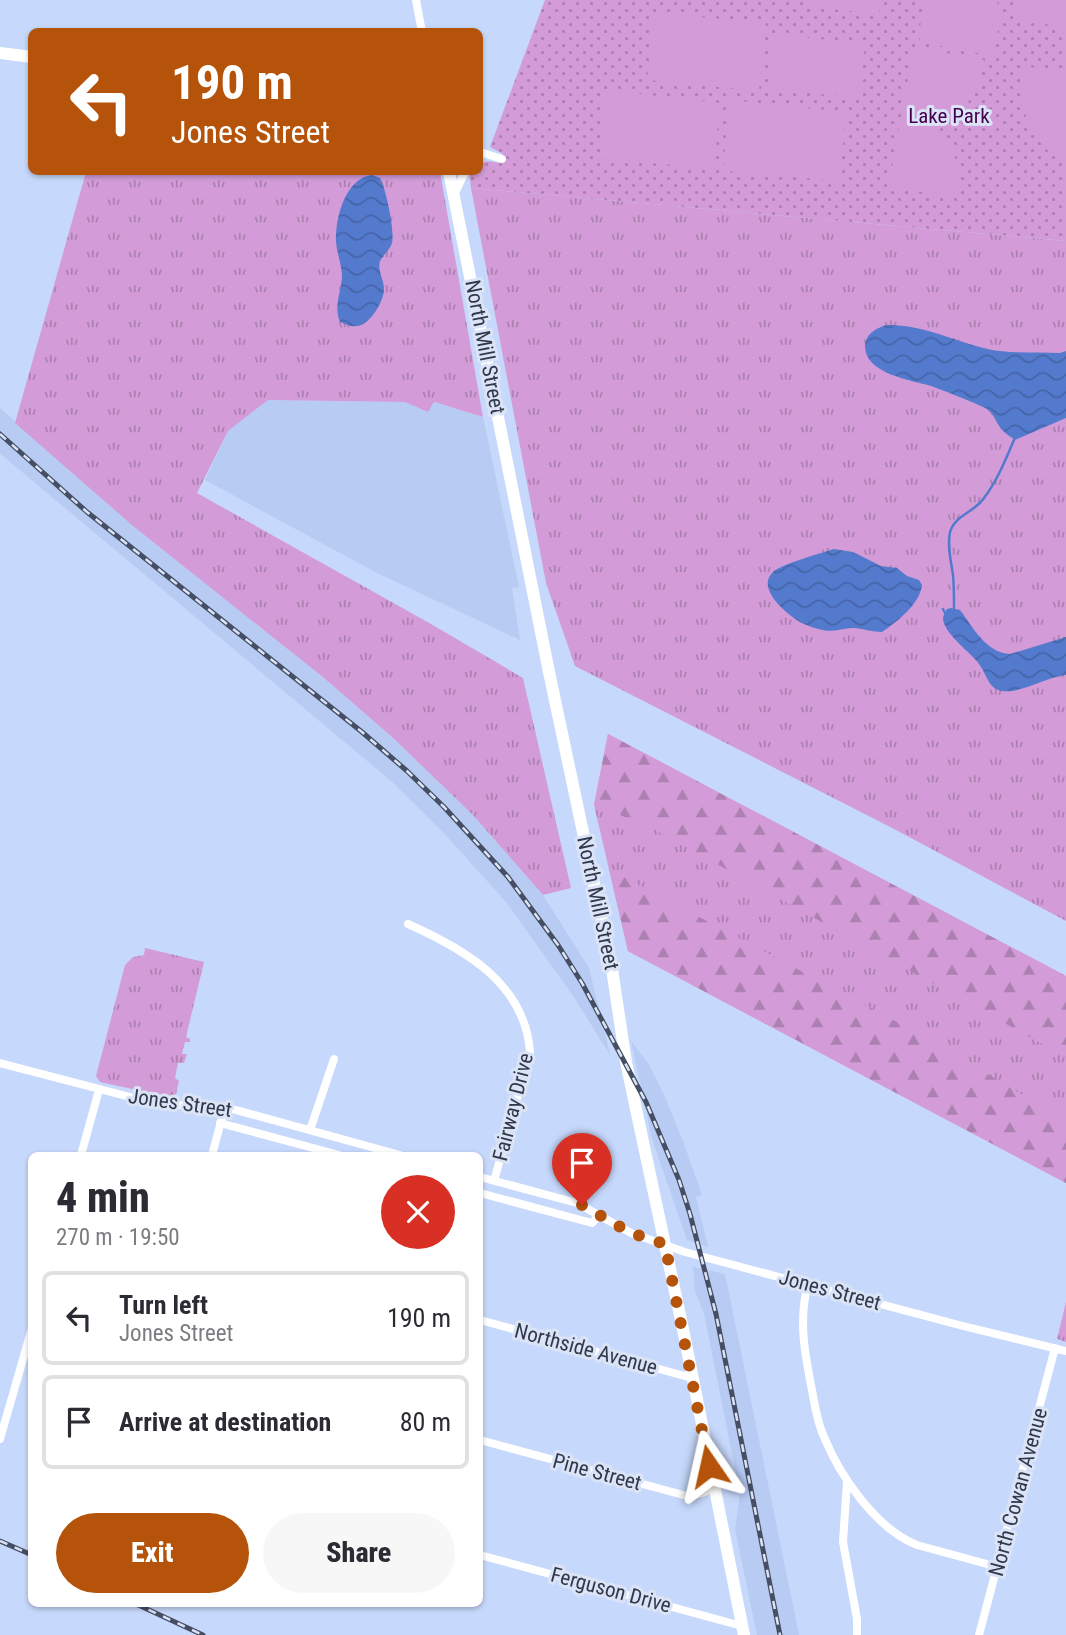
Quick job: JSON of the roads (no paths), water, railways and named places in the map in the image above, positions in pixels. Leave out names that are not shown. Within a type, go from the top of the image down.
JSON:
[{"type":"main road","points":[[0,53],[28,56]]},
{"type":"main road","name":"North Mill Street","points":[[450,175],[549,672],[612,969],[626,1062],[743,1631]]},
{"type":"street","points":[[416,0],[421,28]]},
{"type":"street","points":[[483,153],[500,158],[483,160]]},
{"type":"street","points":[[454,195],[464,175]]},
{"type":"street","name":"Fairway Drive","points":[[408,924],[461,950],[484,968],[503,986],[522,1015],[529,1036],[530,1052],[495,1181]]},
{"type":"street","points":[[310,1130],[334,1059]]},
{"type":"street","name":"Jones Street","points":[[0,1063],[157,1104],[225,1107],[389,1152]]},
{"type":"street","points":[[82,1152],[99,1090]]},
{"type":"street","points":[[213,1152],[225,1107]]},
{"type":"street","name":"Jones Street","points":[[220,1123],[328,1152]]},
{"type":"street","name":"Jones Street","points":[[483,1178],[577,1203],[631,1233],[685,1252],[1066,1351]]},
{"type":"street","points":[[483,1194],[592,1223],[599,1215]]},
{"type":"street","points":[[808,1284],[803,1305],[803,1329],[818,1420],[827,1444],[848,1481],[874,1514],[906,1540],[998,1567]]},
{"type":"street","name":"Northside Avenue","points":[[483,1321],[692,1378]]},
{"type":"street","points":[[0,1439],[28,1342]]},
{"type":"street","name":"North Cowan Avenue","points":[[979,1635],[1055,1348]]},
{"type":"street","name":"Pine Street","points":[[483,1441],[688,1496],[713,1488]]},
{"type":"street","points":[[848,1481],[843,1542],[857,1619],[857,1635]]},
{"type":"street","name":"Ferguson Drive","points":[[483,1556],[743,1631]]},
{"type":"water","points":[[372,175],[380,178],[385,191],[393,237],[390,248],[379,264],[384,289],[380,304],[365,322],[353,326],[340,322],[338,316],[342,274],[336,242],[337,222],[348,191],[363,178]]},
{"type":"water","points":[[886,325],[925,330],[996,351],[1066,351],[1066,418],[1015,440],[1002,430],[986,408],[931,386],[891,374],[873,364],[867,356],[867,339],[875,330]]},
{"type":"water","points":[[834,549],[853,552],[881,566],[897,568],[907,576],[919,580],[922,585],[917,599],[901,618],[882,632],[855,628],[827,631],[797,620],[772,597],[769,577],[785,565]]},
{"type":"water","points":[[947,609],[960,610],[981,638],[1001,653],[1010,654],[1066,637],[1066,675],[1017,690],[998,690],[991,685],[977,662],[949,632],[943,619]]},
{"type":"waterway","points":[[954,608],[950,532],[956,521],[980,503],[989,491],[1014,440]]},
{"type":"waterway","points":[[943,609],[945,613]]},
{"type":"railway","points":[[0,434],[87,512],[407,771],[508,877],[558,945],[582,983],[646,1102],[679,1180],[690,1214],[716,1314],[780,1635]]},
{"type":"railway","points":[[0,1541],[28,1553]]},
{"type":"railway","points":[[143,1607],[203,1635]]},
{"type":"park label","name":"Lake Park","points":[[949,116]]}]
